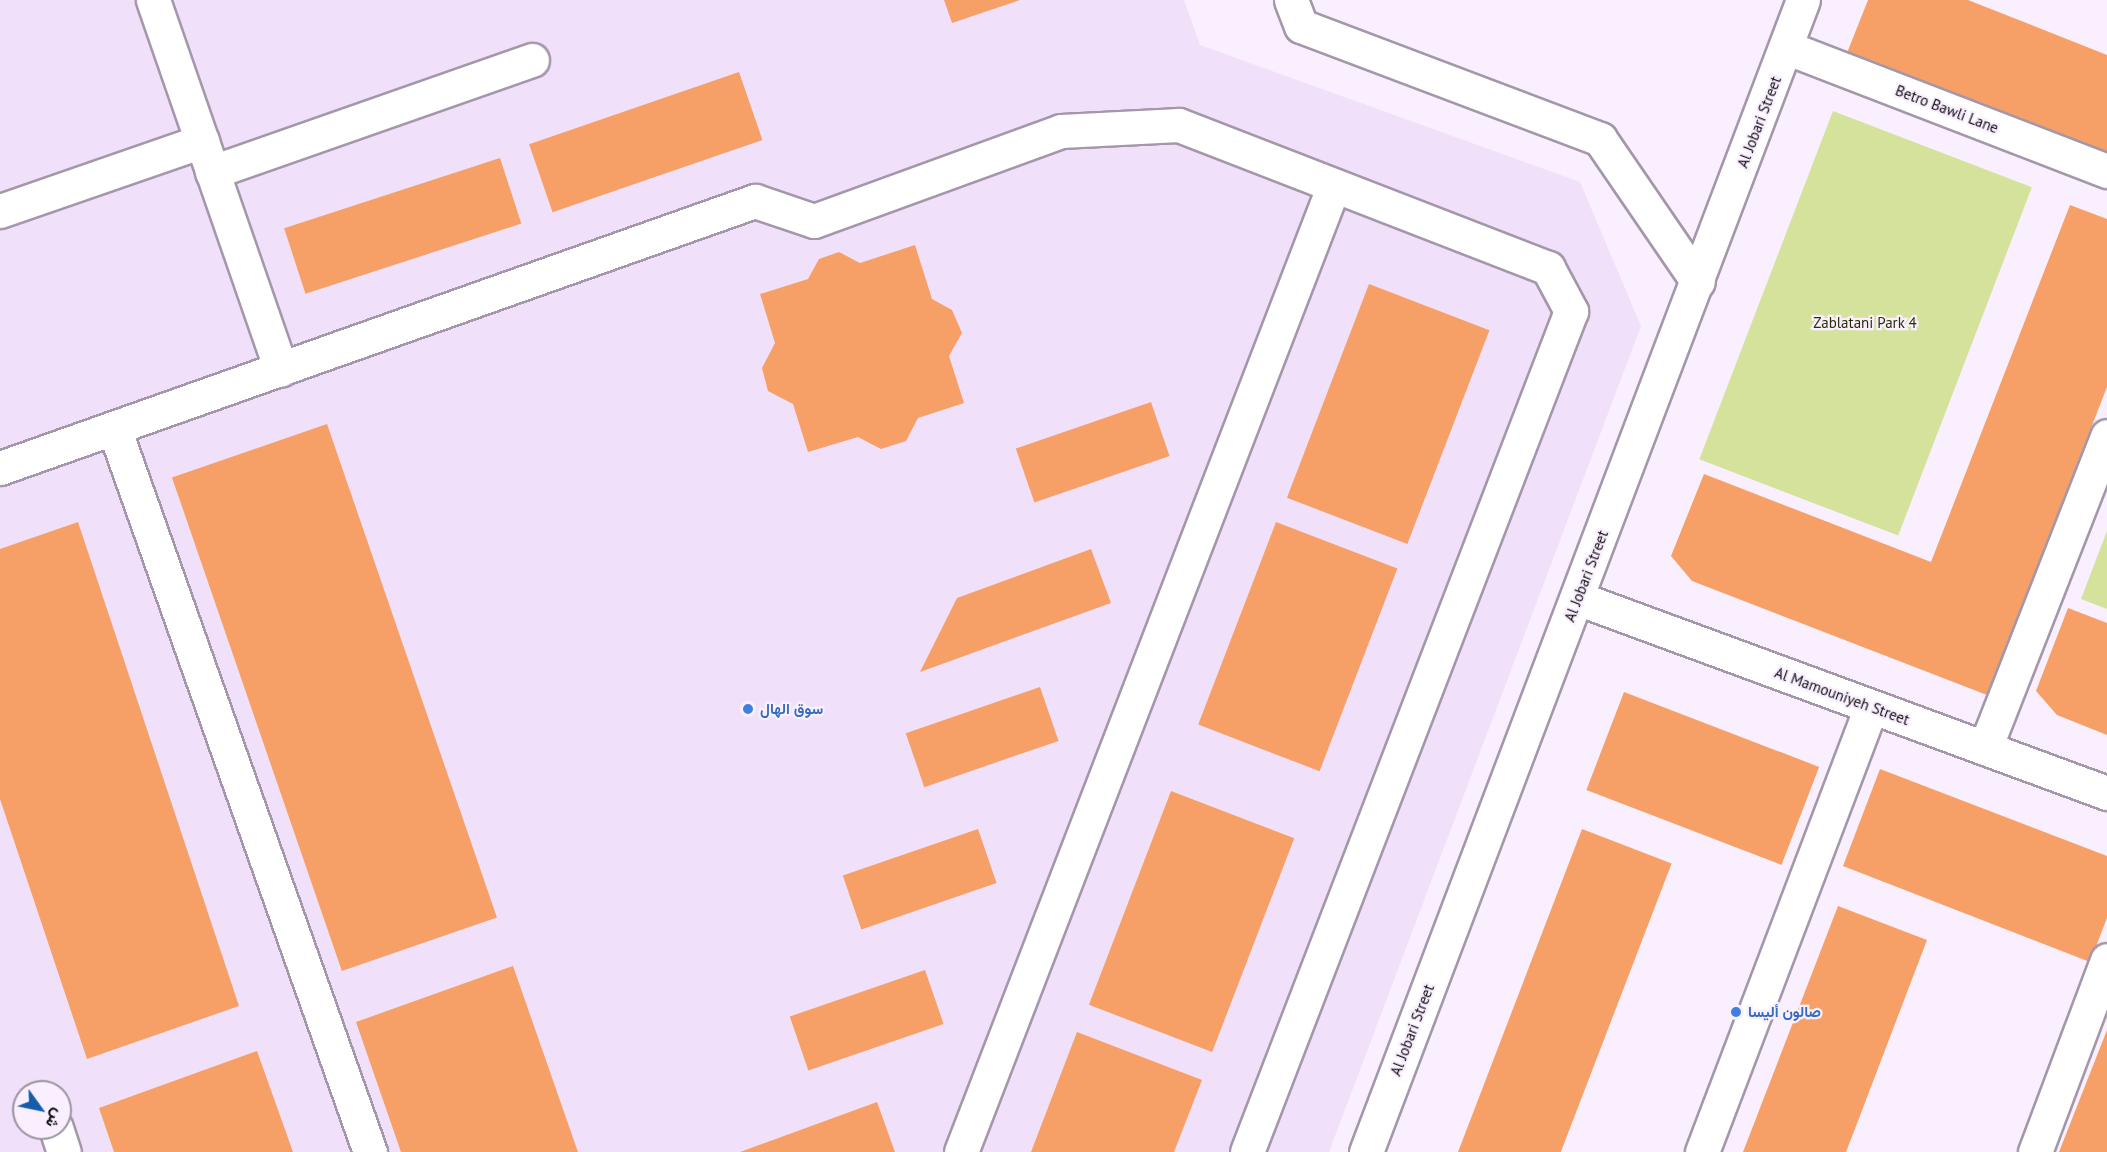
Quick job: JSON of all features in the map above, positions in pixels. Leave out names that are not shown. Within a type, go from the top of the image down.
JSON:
[{"type":"street","points":[[153,0],[281,369]]},
{"type":"street","points":[[1291,0],[1301,26],[1600,138],[1698,282]]},
{"type":"street","name":"Al Jobari Street","points":[[1366,1152],[1788,48],[1803,0]]},
{"type":"street","name":"Betro Bawli Lane","points":[[1788,48],[2107,171]]},
{"type":"street","points":[[212,172],[532,60]]},
{"type":"street","points":[[0,468],[755,201],[814,221],[1061,131],[1179,124],[1548,268],[1571,311],[1247,1152]]},
{"type":"street","points":[[0,212],[202,141]]},
{"type":"street","points":[[961,1152],[1334,185]]},
{"type":"street","points":[[114,428],[370,1152]]},
{"type":"street","points":[[1985,748],[2107,436]]},
{"type":"street","name":"Al Mamouniyeh Street","points":[[1577,598],[2107,793]]},
{"type":"street","points":[[1702,1152],[1871,707]]},
{"type":"street","points":[[2035,1152],[2107,960]]},
{"type":"shaded area","name":"سوق الهال","points":[[0,0],[1184,0],[1200,45],[1580,182],[1641,326],[1329,1152],[0,1152]]},
{"type":"green space","name":"Zablatani Park 4","points":[[1833,111],[2032,187],[1898,536],[1699,459]]},
{"type":"green space","points":[[2107,531],[2107,609],[2081,599]]},
{"type":"building","points":[[944,0],[1020,0],[952,23]]},
{"type":"building","points":[[1868,0],[1968,0],[2107,55],[2107,155],[1847,53]]},
{"type":"building","points":[[739,72],[762,140],[553,212],[529,144]]},
{"type":"building","points":[[500,158],[521,224],[305,294],[284,228]]},
{"type":"building","points":[[2070,205],[2107,219],[2107,387],[1987,695],[1692,581],[1671,556],[1704,474],[1931,562]]},
{"type":"building","points":[[915,245],[932,299],[952,310],[962,333],[949,356],[964,403],[918,418],[906,441],[881,449],[858,437],[808,452],[793,404],[768,391],[762,368],[775,343],[760,294],[808,279],[819,259],[839,252],[860,263]]},
{"type":"building","points":[[1369,284],[1489,330],[1407,544],[1287,498]]},
{"type":"building","points":[[1151,402],[1170,456],[1034,502],[1016,449]]},
{"type":"building","points":[[327,424],[497,918],[342,971],[172,477]]},
{"type":"building","points":[[78,522],[239,1006],[87,1059],[0,799],[0,549]]},
{"type":"building","points":[[1276,522],[1397,569],[1320,771],[1198,725]]},
{"type":"building","points":[[1091,549],[1111,603],[920,672],[957,598]]},
{"type":"building","points":[[2068,608],[2107,623],[2107,735],[2057,715],[2036,691]]},
{"type":"building","points":[[1040,687],[1059,741],[924,787],[906,733]]},
{"type":"building","points":[[1624,692],[1819,767],[1781,865],[1586,790]]},
{"type":"building","points":[[1880,769],[2107,856],[2107,918],[2090,962],[1843,866]]},
{"type":"building","points":[[1171,791],[1294,838],[1212,1052],[1089,1005]]},
{"type":"building","points":[[978,829],[997,883],[861,929],[843,876]]},
{"type":"building","points":[[1582,829],[1672,863],[1561,1152],[1458,1152]]},
{"type":"building","points":[[1838,906],[1927,940],[1858,1121],[1846,1152],[1743,1152]]},
{"type":"building","points":[[513,966],[578,1152],[401,1152],[356,1022]]},
{"type":"building","points":[[925,970],[944,1024],[808,1070],[790,1017]]},
{"type":"building","points":[[2107,1030],[2107,1152],[2059,1152]]},
{"type":"building","points":[[1077,1032],[1202,1080],[1174,1152],[1031,1152]]},
{"type":"building","points":[[257,1051],[293,1152],[114,1152],[99,1108]]},
{"type":"building","points":[[877,1102],[895,1152],[740,1152]]},
{"type":"place","name":"سوق الهال","points":[[748,709]]},
{"type":"place","name":"صالون أليسا","points":[[1736,1012]]}]
